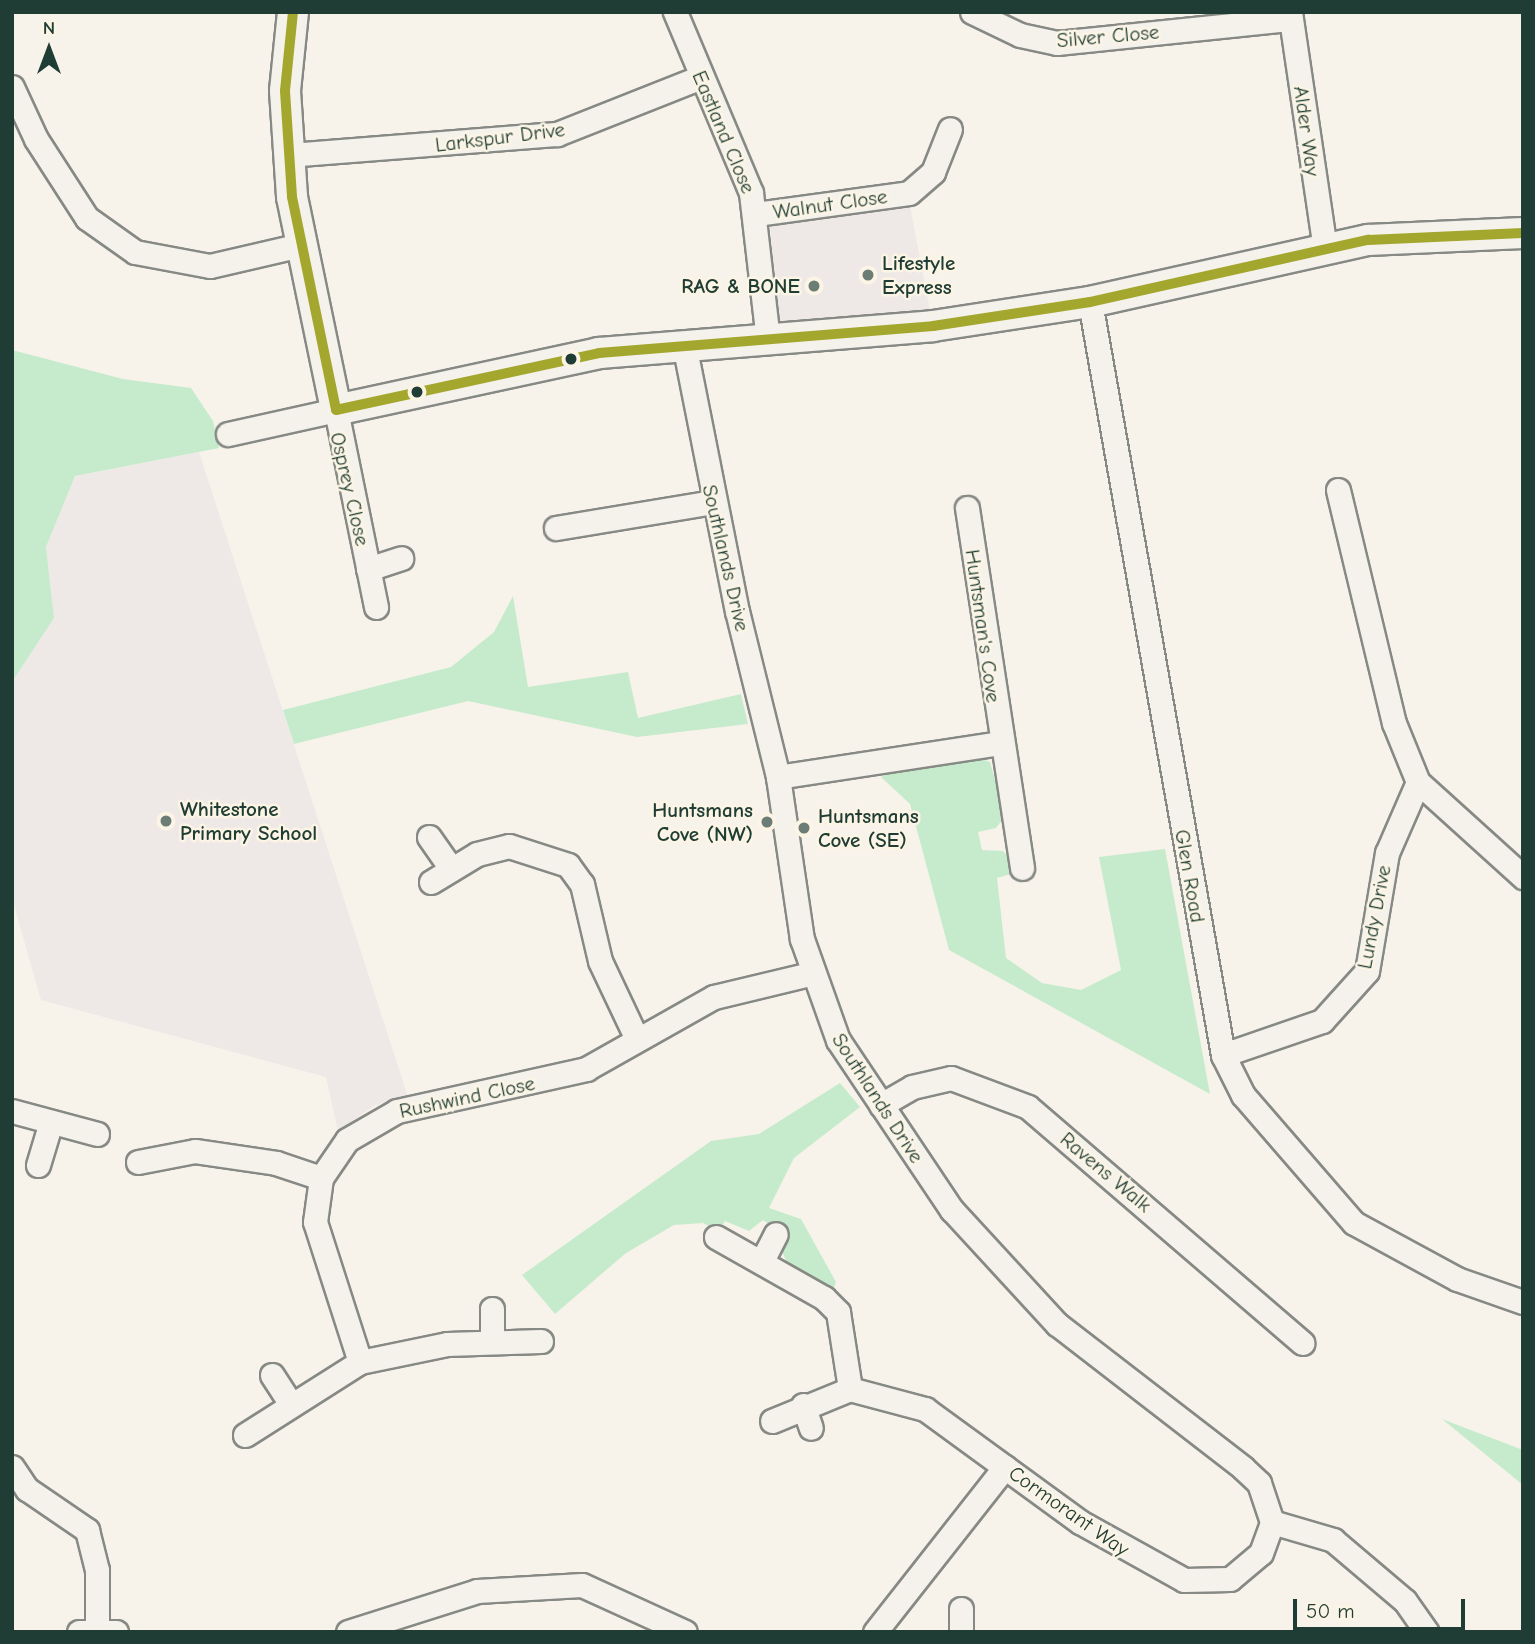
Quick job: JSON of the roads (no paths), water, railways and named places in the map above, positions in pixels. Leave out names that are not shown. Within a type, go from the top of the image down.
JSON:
[{"type":"street","points":[[293,12],[285,91],[289,155],[301,245],[336,410]]},
{"type":"street","name":"Eastland Close","points":[[675,12],[756,214],[768,339]]},
{"type":"street","name":"Silver Close","points":[[972,12],[1020,34],[1057,43],[1290,15]]},
{"type":"street","name":"Alder Way","points":[[1290,15],[1325,250]]},
{"type":"street","name":"Larkspur Drive","points":[[289,155],[557,134],[701,77]]},
{"type":"street","points":[[12,87],[36,139],[87,218],[135,252],[210,265],[301,245]]},
{"type":"street","name":"Walnut Close","points":[[756,214],[909,193],[933,172],[950,129]]},
{"type":"street","points":[[228,434],[510,370],[684,344],[933,327],[1090,302],[1325,250],[1444,232],[1523,233]]},
{"type":"street","name":"Glen Road","points":[[1090,302],[1223,1055],[1251,1106],[1354,1223],[1457,1279],[1523,1303]]},
{"type":"street","name":"Southlands Drive","points":[[684,344],[713,502],[778,777],[810,974],[838,1040],[952,1210],[1010,1276],[1098,1359],[1259,1483],[1272,1522]]},
{"type":"street","name":"Osprey Close","points":[[336,410],[376,607]]},
{"type":"street","points":[[1338,490],[1394,723],[1418,782],[1523,877]]},
{"type":"street","points":[[556,528],[713,502]]},
{"type":"street","name":"Huntsman's Cove","points":[[967,508],[999,743],[1022,868]]},
{"type":"street","name":"Osprey Close","points":[[368,569],[401,558]]},
{"type":"street","points":[[778,777],[999,743]]},
{"type":"street","name":"Lundy Drive","points":[[1223,1055],[1322,1021],[1367,971],[1387,853],[1418,782]]},
{"type":"street","points":[[429,837],[451,869]]},
{"type":"street","points":[[431,882],[451,869],[509,846],[568,865],[582,884],[600,961],[636,1037]]},
{"type":"street","name":"Rushwind Close","points":[[360,1362],[318,1242],[314,1205],[321,1178],[347,1140],[385,1115],[586,1069],[636,1037],[714,996],[810,974]]},
{"type":"street","name":"Ravens Walk","points":[[881,1105],[920,1084],[951,1079],[1028,1107],[1303,1343]]},
{"type":"street","points":[[12,1111],[97,1135]]},
{"type":"street","points":[[38,1165],[51,1122]]},
{"type":"street","points":[[138,1162],[195,1151],[276,1163],[321,1178]]},
{"type":"street","points":[[762,1261],[776,1234]]},
{"type":"street","points":[[716,1237],[762,1261],[838,1312],[850,1389],[803,1405],[772,1421]]},
{"type":"street","points":[[492,1309],[492,1339]]},
{"type":"street","points":[[245,1435],[290,1403],[360,1362],[492,1339],[541,1341]]},
{"type":"street","points":[[272,1375],[290,1403]]},
{"type":"street","name":"Cormorant Way","points":[[850,1389],[925,1409],[1140,1561],[1184,1580],[1230,1578],[1261,1553],[1272,1522]]},
{"type":"street","points":[[803,1405],[811,1428]]},
{"type":"street","points":[[12,1467],[27,1489],[87,1530],[97,1570],[97,1630]]},
{"type":"street","points":[[875,1632],[1005,1467]]},
{"type":"street","points":[[1272,1522],[1333,1540],[1405,1601],[1427,1632]]},
{"type":"street","points":[[348,1632],[477,1591],[582,1585],[685,1632]]},
{"type":"street","points":[[961,1609],[961,1632]]},
{"type":"place","name":"Lifestyle Express","points":[[868,275]]},
{"type":"place","name":"RAG & BONE","points":[[814,286]]},
{"type":"place","name":"Whitestone Primary School","points":[[166,821]]},
{"type":"place","name":"Huntsmans Cove (NW)","points":[[767,822]]},
{"type":"place","name":"Huntsmans Cove (SE)","points":[[804,828]]}]
